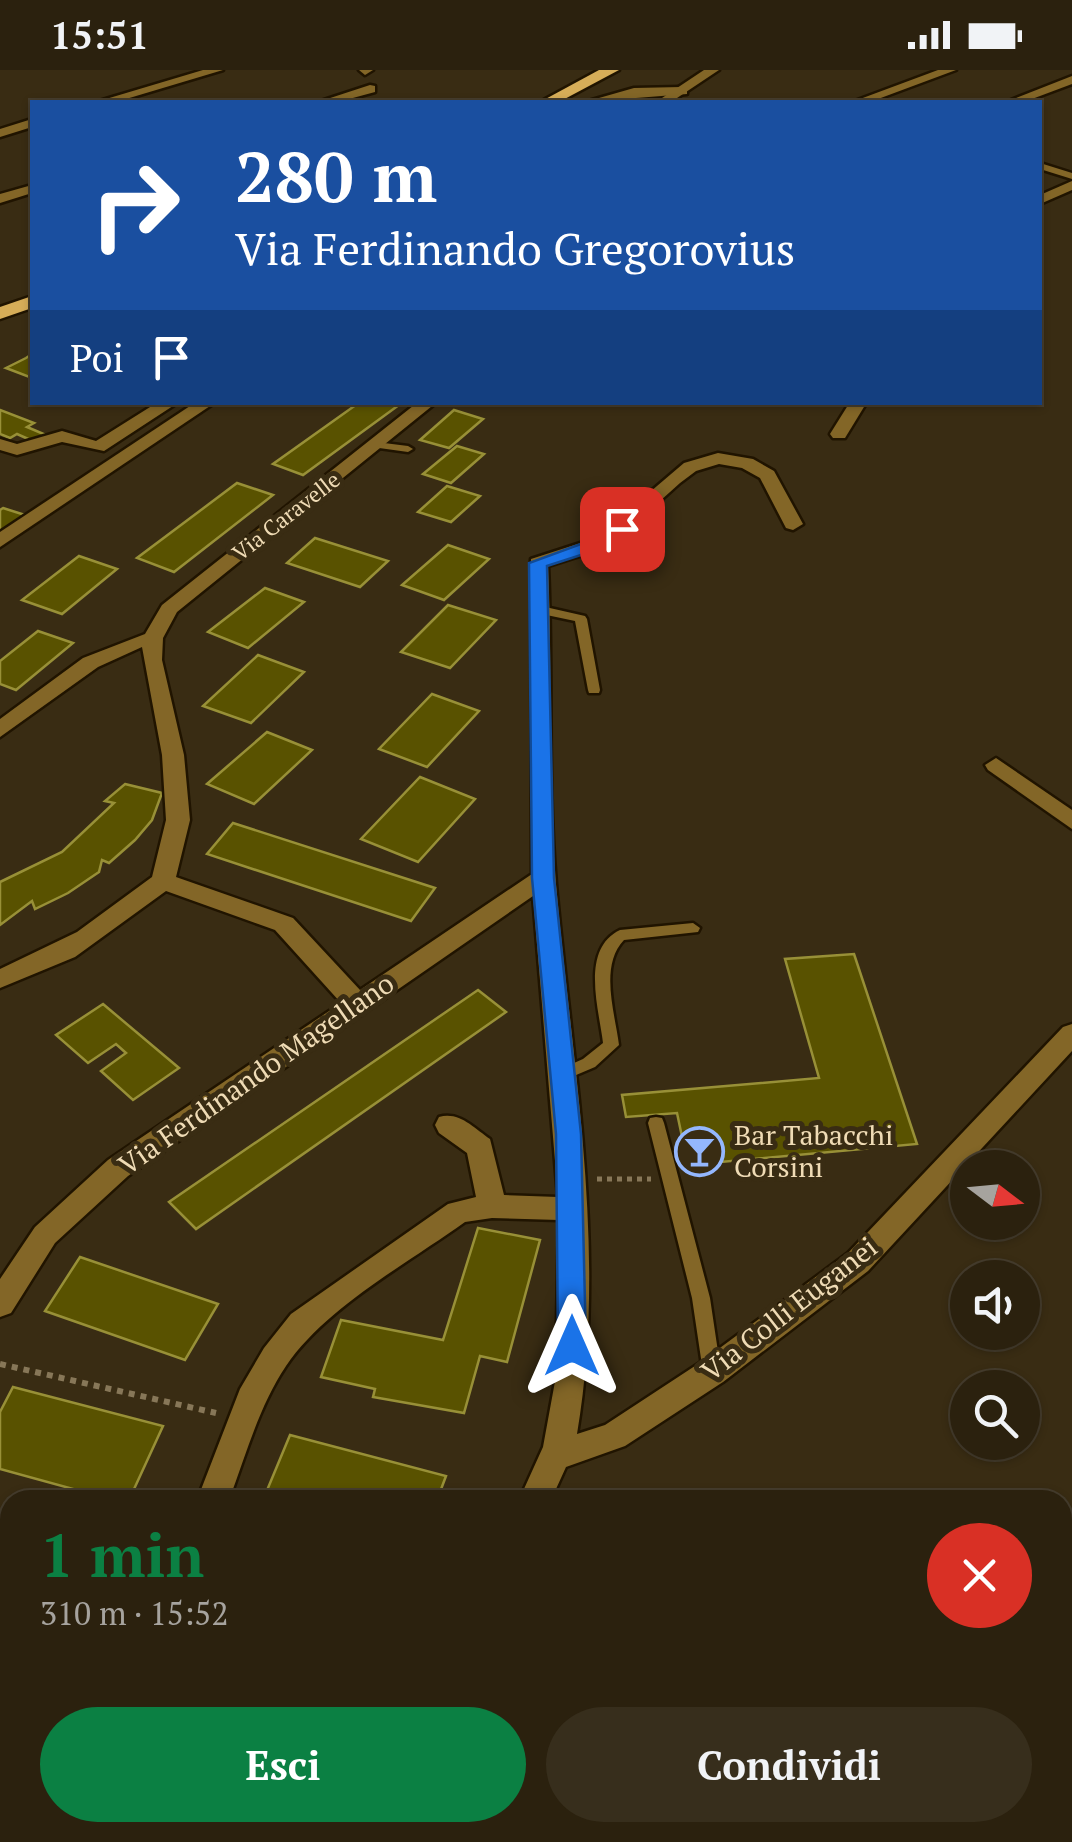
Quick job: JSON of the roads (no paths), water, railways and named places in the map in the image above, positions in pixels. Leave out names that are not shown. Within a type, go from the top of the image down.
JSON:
[{"type":"highway","points":[[552,100],[612,70]]},
{"type":"highway","points":[[573,100],[631,70]]},
{"type":"highway","points":[[0,302],[30,293]]},
{"type":"highway","points":[[0,312],[30,303]]},
{"type":"street","points":[[110,100],[217,70]]},
{"type":"street","points":[[365,70],[370,89],[382,100]]},
{"type":"street","points":[[666,100],[713,70]]},
{"type":"street","points":[[865,100],[950,70]]},
{"type":"street","points":[[1019,100],[1072,80]]},
{"type":"street","points":[[332,100],[370,89]]},
{"type":"street","points":[[599,100],[620,94],[682,90]]},
{"type":"street","points":[[620,94],[652,100]]},
{"type":"street","points":[[0,133],[30,124]]},
{"type":"street","points":[[1042,199],[1072,185]]},
{"type":"street","points":[[0,199],[30,191]]},
{"type":"street","points":[[1,446],[17,450],[62,436],[98,447],[166,405]]},
{"type":"street","points":[[0,541],[204,405]]},
{"type":"street","name":"Via Caravelle","points":[[153,638],[169,609],[425,405]]},
{"type":"street","points":[[839,434],[857,405]]},
{"type":"street","points":[[540,1490],[557,1454],[567,1414],[572,1346],[572,1209],[543,878],[538,563],[603,542],[690,467],[718,458],[747,462],[768,476],[792,524]]},
{"type":"street","points":[[0,730],[92,659],[123,644],[153,638],[152,660],[174,755],[178,820],[162,881],[104,929],[60,956],[0,979]]},
{"type":"street","points":[[996,765],[1072,820]]},
{"type":"street","name":"Via Ferdinando Magellano","points":[[0,1304],[45,1235],[118,1168],[543,878]]},
{"type":"street","points":[[162,881],[284,924],[356,1003]]},
{"type":"street","name":"Via Colli Euganei","points":[[557,1454],[614,1436],[712,1372],[858,1262],[1072,1034]]},
{"type":"street","points":[[449,1124],[480,1146],[492,1206]]},
{"type":"street","points":[[217,1490],[243,1419],[274,1357],[302,1323],[458,1212],[492,1206],[572,1209]]},
{"type":"lane","points":[[1042,167],[1072,176]]},
{"type":"lane","points":[[376,445],[408,449]]},
{"type":"lane","points":[[541,610],[581,620],[594,690]]},
{"type":"lane","points":[[562,1075],[589,1063],[611,1045],[602,956],[607,947],[620,935],[694,928]]},
{"type":"lane","points":[[656,1123],[701,1298],[712,1372]]},
{"type":"place","name":"Bar Tabacchi Corsini","points":[[699,1151]]}]
